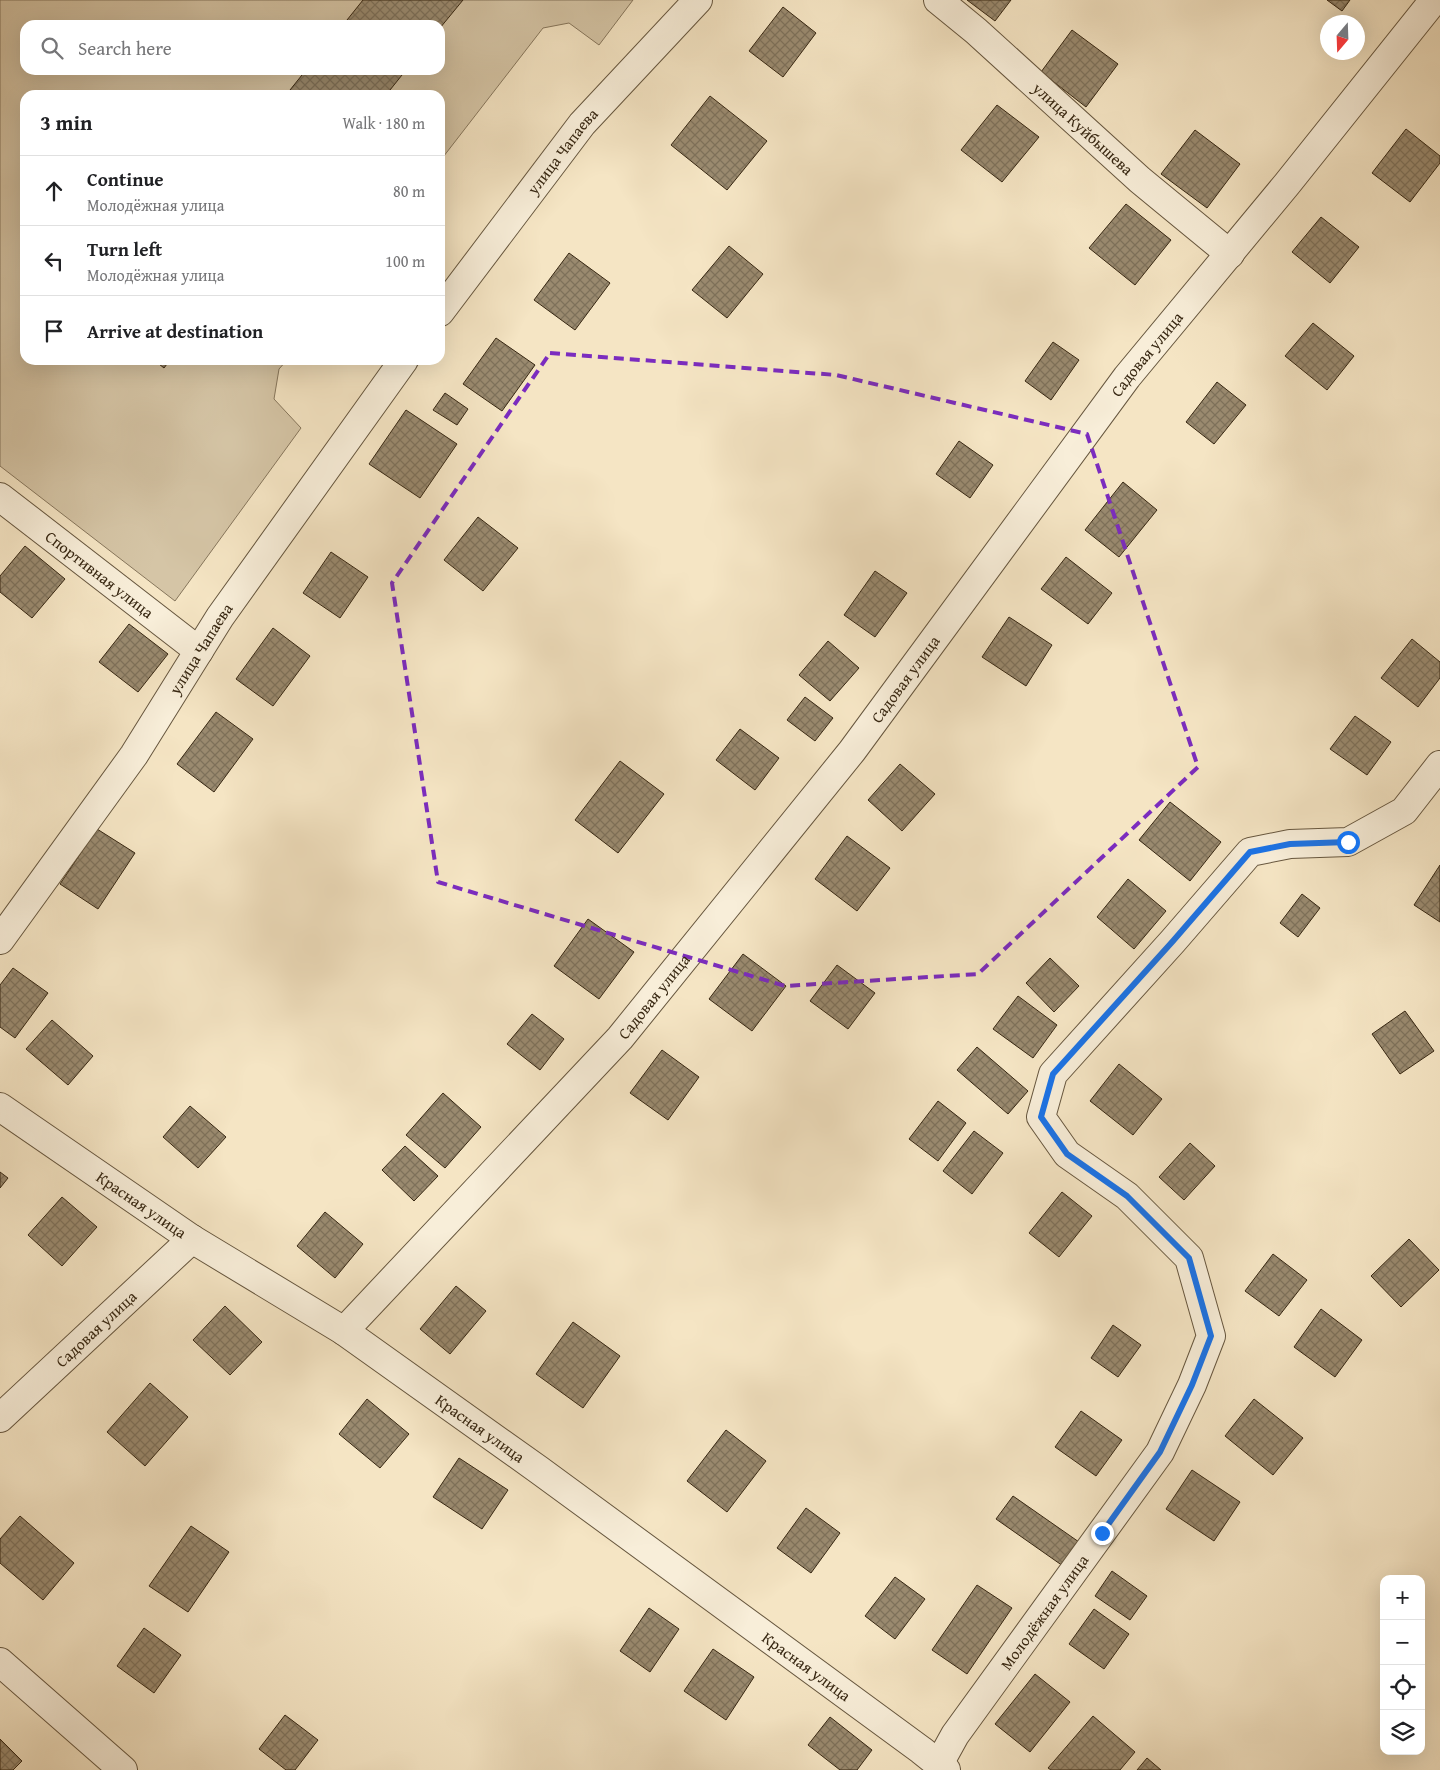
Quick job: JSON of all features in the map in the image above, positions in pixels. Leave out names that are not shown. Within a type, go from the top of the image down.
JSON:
[{"type":"street","name":"улица Чапаева","points":[[445,305],[582,124],[698,0]]},
{"type":"street","name":"улица Куйбышева","points":[[938,0],[976,31],[1140,180],[1230,254]]},
{"type":"street","name":"Садовая улица","points":[[344,1331],[620,1038],[852,751],[1127,377],[1230,254],[1434,0]]},
{"type":"street","name":"улица Чапаева","points":[[0,940],[134,754],[220,617],[400,365]]},
{"type":"street","name":"Спортивная улица","points":[[0,497],[199,651]]},
{"type":"street","name":"Молодёжная улица","points":[[942,1767],[955,1735],[1160,1452],[1192,1385],[1211,1336],[1189,1258],[1127,1196],[1067,1154],[1041,1117],[1053,1074],[1250,852],[1290,844],[1348,842],[1404,811],[1440,765]]},
{"type":"street","name":"Красная улица","points":[[0,1107],[192,1239],[344,1331],[547,1475],[942,1767]]},
{"type":"street","name":"Садовая улица","points":[[0,1418],[192,1239]]},
{"type":"street","points":[[0,1662],[123,1770]]},
{"type":"highlighted area","points":[[550,353],[836,375],[1087,434],[1198,767],[978,974],[785,986],[438,882],[392,583]]},
{"type":"shaded area","points":[[0,0],[633,0],[599,45],[569,23],[543,28],[445,155],[445,90],[20,90],[20,365],[283,365],[279,369],[274,399],[301,428],[175,601],[0,466]]},
{"type":"building","points":[[363,0],[463,0],[445,22],[445,20],[347,20]]},
{"type":"building","points":[[967,0],[1011,0],[995,21]]},
{"type":"building","points":[[1327,0],[1350,0],[1342,11]]},
{"type":"building","points":[[783,7],[816,33],[783,77],[749,51]]},
{"type":"building","points":[[1072,30],[1118,64],[1086,107],[1041,72]]},
{"type":"building","points":[[302,75],[402,75],[390,90],[290,90]]},
{"type":"building","points":[[710,96],[767,141],[727,190],[671,145]]},
{"type":"building","points":[[997,105],[1039,137],[1002,182],[961,150]]},
{"type":"building","points":[[1406,129],[1440,156],[1440,163],[1410,202],[1372,173]]},
{"type":"building","points":[[1195,130],[1240,164],[1207,208],[1161,174]]},
{"type":"building","points":[[1126,204],[1171,240],[1135,285],[1089,248]]},
{"type":"building","points":[[1321,217],[1359,247],[1330,283],[1292,252]]},
{"type":"building","points":[[729,246],[763,274],[727,318],[692,290]]},
{"type":"building","points":[[569,253],[610,283],[575,330],[534,300]]},
{"type":"building","points":[[1313,323],[1354,356],[1327,390],[1285,356]]},
{"type":"building","points":[[496,338],[535,365],[502,411],[463,384]]},
{"type":"building","points":[[1053,342],[1079,360],[1051,400],[1025,381]]},
{"type":"building","points":[[1217,382],[1246,405],[1214,444],[1186,422]]},
{"type":"building","points":[[445,393],[468,409],[457,425],[433,410]]},
{"type":"building","points":[[406,410],[457,444],[420,498],[369,464]]},
{"type":"building","points":[[959,441],[993,465],[970,498],[936,474]]},
{"type":"building","points":[[1123,482],[1157,510],[1119,557],[1085,530]]},
{"type":"building","points":[[478,517],[518,548],[483,591],[444,560]]},
{"type":"building","points":[[25,546],[65,579],[32,618],[0,592],[0,576]]},
{"type":"building","points":[[331,552],[368,577],[340,618],[303,593]]},
{"type":"building","points":[[1066,557],[1112,593],[1088,624],[1041,589]]},
{"type":"building","points":[[875,571],[907,593],[875,637],[844,615]]},
{"type":"building","points":[[1009,617],[1052,645],[1026,686],[982,657]]},
{"type":"building","points":[[129,624],[168,654],[138,692],[99,662]]},
{"type":"building","points":[[273,628],[310,656],[273,706],[236,679]]},
{"type":"building","points":[[1412,639],[1440,662],[1440,678],[1418,707],[1381,678]]},
{"type":"building","points":[[828,641],[859,668],[830,701],[799,675]]},
{"type":"building","points":[[805,697],[833,718],[815,741],[787,720]]},
{"type":"building","points":[[216,712],[253,739],[214,792],[177,764]]},
{"type":"building","points":[[1355,716],[1391,742],[1367,775],[1330,749]]},
{"type":"building","points":[[740,729],[779,758],[755,790],[716,760]]},
{"type":"building","points":[[620,761],[664,794],[618,853],[575,820]]},
{"type":"building","points":[[900,764],[935,794],[902,831],[868,800]]},
{"type":"building","points":[[1170,802],[1221,842],[1190,881],[1139,840]]},
{"type":"building","points":[[97,829],[135,853],[98,909],[60,884]]},
{"type":"building","points":[[847,836],[890,868],[857,911],[815,879]]},
{"type":"building","points":[[1440,865],[1440,922],[1414,905]]},
{"type":"building","points":[[1128,879],[1166,911],[1134,949],[1097,917]]},
{"type":"building","points":[[1302,894],[1320,908],[1298,937],[1280,923]]},
{"type":"building","points":[[588,919],[634,952],[599,999],[554,966]]},
{"type":"building","points":[[743,954],[786,986],[752,1031],[709,999]]},
{"type":"building","points":[[1050,958],[1079,986],[1054,1012],[1026,983]]},
{"type":"building","points":[[837,965],[875,993],[848,1029],[810,1001]]},
{"type":"building","points":[[13,968],[48,993],[15,1038],[0,1027],[0,985]]},
{"type":"building","points":[[1018,996],[1057,1025],[1033,1058],[993,1029]]},
{"type":"building","points":[[1405,1011],[1434,1051],[1400,1074],[1372,1034]]},
{"type":"building","points":[[532,1014],[564,1039],[540,1070],[507,1044]]},
{"type":"building","points":[[52,1020],[93,1056],[68,1085],[26,1049]]},
{"type":"building","points":[[977,1047],[1028,1091],[1008,1114],[957,1070]]},
{"type":"building","points":[[662,1050],[699,1077],[668,1120],[630,1093]]},
{"type":"building","points":[[1119,1064],[1162,1099],[1133,1135],[1090,1101]]},
{"type":"building","points":[[443,1093],[481,1127],[445,1168],[406,1135]]},
{"type":"building","points":[[938,1101],[966,1123],[938,1161],[909,1139]]},
{"type":"building","points":[[190,1106],[226,1137],[198,1168],[163,1137]]},
{"type":"building","points":[[974,1131],[1003,1153],[972,1194],[943,1171]]},
{"type":"building","points":[[1190,1143],[1215,1166],[1184,1200],[1159,1177]]},
{"type":"building","points":[[405,1146],[438,1176],[414,1201],[382,1170]]},
{"type":"building","points":[[0,1172],[8,1178],[0,1188]]},
{"type":"building","points":[[1062,1192],[1092,1216],[1059,1257],[1029,1233]]},
{"type":"building","points":[[62,1197],[97,1227],[62,1266],[28,1235]]},
{"type":"building","points":[[325,1212],[363,1244],[335,1278],[297,1246]]},
{"type":"building","points":[[1409,1239],[1439,1270],[1401,1307],[1371,1276]]},
{"type":"building","points":[[1273,1254],[1307,1280],[1279,1316],[1245,1291]]},
{"type":"building","points":[[456,1286],[486,1311],[450,1354],[420,1329]]},
{"type":"building","points":[[225,1306],[262,1342],[230,1375],[193,1340]]},
{"type":"building","points":[[1321,1309],[1362,1340],[1335,1377],[1294,1347]]},
{"type":"building","points":[[573,1322],[620,1356],[583,1408],[536,1374]]},
{"type":"building","points":[[1113,1325],[1141,1345],[1118,1377],[1091,1358]]},
{"type":"building","points":[[150,1383],[188,1417],[145,1466],[107,1432]]},
{"type":"building","points":[[367,1399],[409,1434],[380,1468],[339,1434]]},
{"type":"building","points":[[1254,1399],[1303,1438],[1273,1475],[1225,1436]]},
{"type":"building","points":[[1081,1411],[1122,1440],[1096,1476],[1055,1447]]},
{"type":"building","points":[[726,1430],[766,1461],[727,1512],[687,1481]]},
{"type":"building","points":[[459,1458],[508,1490],[482,1529],[433,1497]]},
{"type":"building","points":[[1192,1470],[1240,1502],[1214,1541],[1166,1509]]},
{"type":"building","points":[[1013,1496],[1079,1542],[1063,1566],[996,1519]]},
{"type":"building","points":[[806,1508],[840,1533],[811,1573],[777,1548]]},
{"type":"building","points":[[20,1516],[74,1563],[43,1600],[0,1563],[0,1539]]},
{"type":"building","points":[[191,1526],[229,1552],[188,1612],[149,1586]]},
{"type":"building","points":[[1112,1571],[1147,1596],[1130,1620],[1095,1596]]},
{"type":"building","points":[[895,1577],[925,1599],[895,1639],[865,1616]]},
{"type":"building","points":[[977,1585],[1012,1608],[967,1674],[932,1650]]},
{"type":"building","points":[[649,1608],[679,1629],[650,1672],[620,1651]]},
{"type":"building","points":[[1094,1609],[1129,1634],[1104,1669],[1069,1644]]},
{"type":"building","points":[[144,1628],[181,1655],[154,1693],[117,1666]]},
{"type":"building","points":[[713,1649],[754,1677],[726,1720],[684,1691]]},
{"type":"building","points":[[1035,1674],[1070,1702],[1030,1752],[995,1724]]},
{"type":"building","points":[[285,1715],[318,1740],[295,1770],[286,1770],[259,1749]]},
{"type":"building","points":[[1093,1716],[1135,1752],[1120,1770],[1051,1770],[1048,1768]]},
{"type":"building","points":[[830,1717],[872,1750],[857,1770],[840,1770],[808,1745]]},
{"type":"building","points":[[0,1739],[22,1761],[13,1770],[0,1770]]},
{"type":"building","points":[[1147,1758],[1161,1770],[1137,1770]]},
{"type":"route","points":[[1102,1533],[1160,1452],[1192,1385],[1211,1336],[1189,1258],[1127,1196],[1067,1154],[1041,1117],[1053,1074],[1250,852],[1290,844],[1348,842]]}]
